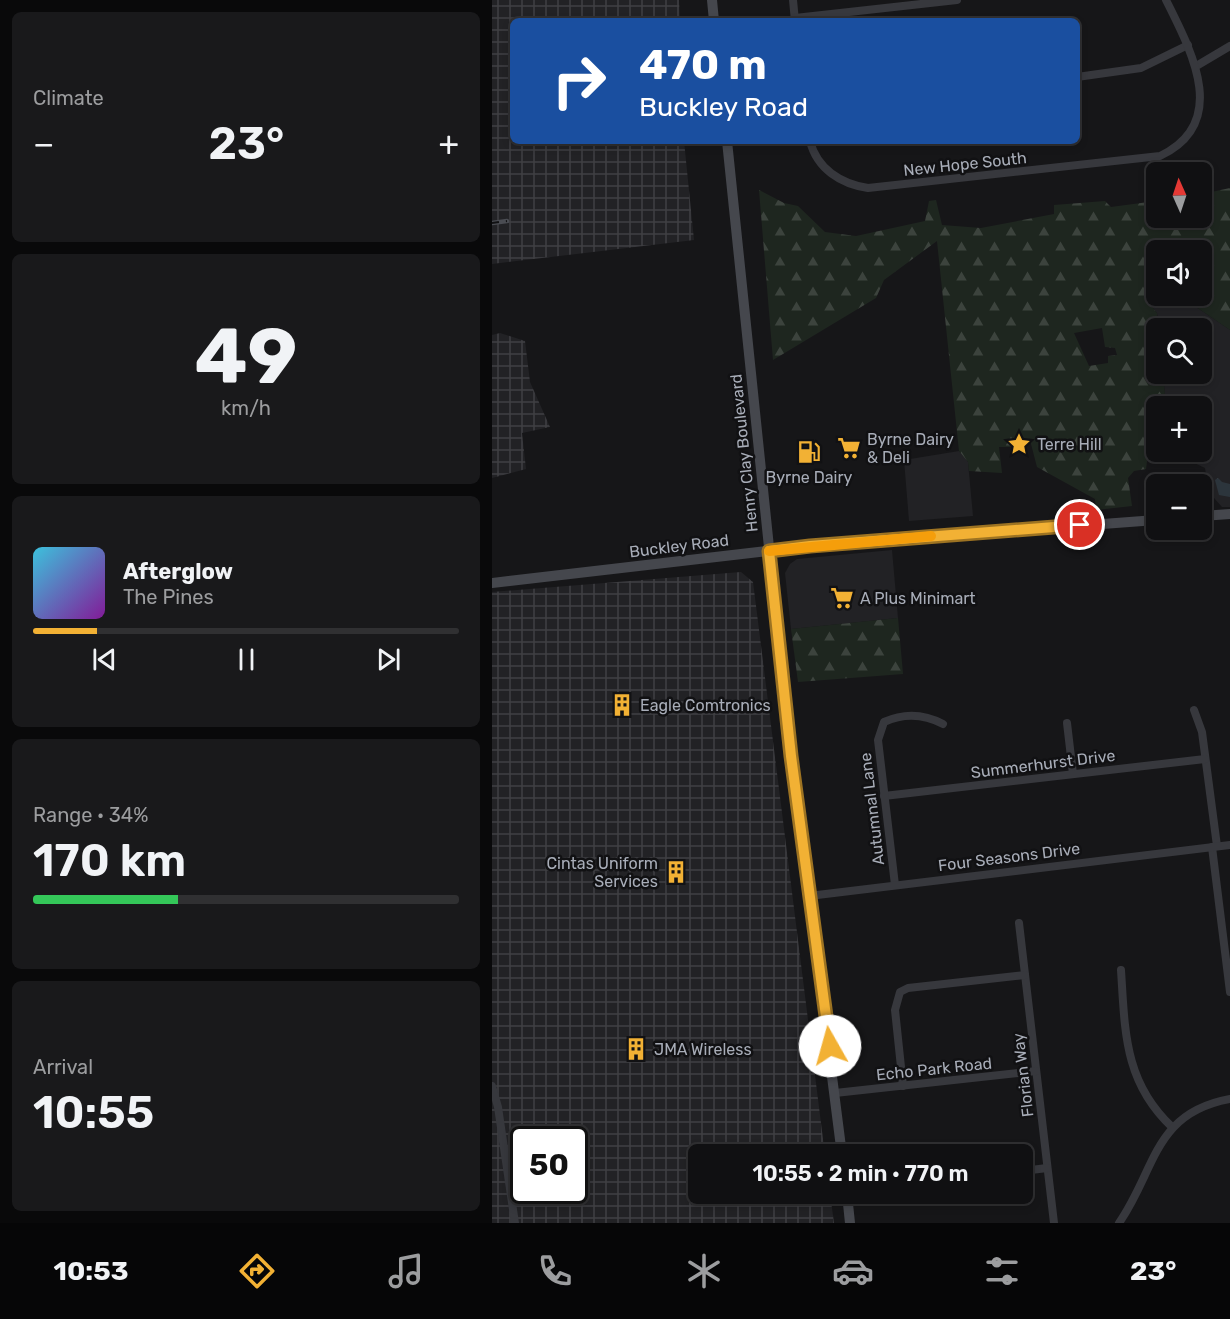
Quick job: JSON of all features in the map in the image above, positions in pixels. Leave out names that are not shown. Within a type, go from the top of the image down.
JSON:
[{"type":"main road","points":[[712,0],[714,18]]},
{"type":"main road","name":"Henry Clay Boulevard","points":[[727,144],[769,551],[808,896],[841,1144]]},
{"type":"main road","points":[[1212,515],[1230,514]]},
{"type":"main road","name":"Buckley Road","points":[[492,583],[810,546],[1146,520]]},
{"type":"main road","points":[[848,1204],[850,1223]]},
{"type":"street","points":[[793,0],[795,18]]},
{"type":"street","points":[[804,18],[957,0]]},
{"type":"street","name":"New Hope South","points":[[811,144],[819,161],[828,171],[854,186],[868,188],[1160,156],[1186,141],[1202,115],[1205,87],[1198,64],[1166,0]]},
{"type":"street","points":[[1080,77],[1141,68],[1188,45]]},
{"type":"street","points":[[1198,64],[1230,46]]},
{"type":"street","points":[[1194,710],[1202,732],[1230,992]]},
{"type":"street","name":"Autumnal Lane","points":[[895,885],[878,740],[884,722],[891,718],[927,715],[943,724]]},
{"type":"street","points":[[1066,723],[1074,774]]},
{"type":"street","name":"Summerhurst Drive","points":[[884,795],[1205,759]]},
{"type":"street","name":"Four Seasons Drive","points":[[808,896],[1230,845]]},
{"type":"street","name":"Florian Way","points":[[1018,923],[1054,1223]]},
{"type":"street","points":[[1121,970],[1129,1055],[1135,1074],[1144,1094],[1172,1127]]},
{"type":"street","points":[[903,1086],[895,1010],[900,992],[908,988],[1025,975]]},
{"type":"street","name":"Echo Park Road","points":[[835,1093],[1036,1071]]},
{"type":"street","points":[[492,1086],[498,1107],[515,1223]]},
{"type":"street","points":[[1119,1223],[1160,1142],[1172,1127],[1209,1105],[1230,1100]]},
{"type":"street","points":[[1033,1170],[1047,1168]]},
{"type":"shaded area","points":[[492,0],[679,0],[680,18],[510,18],[510,144],[684,144],[694,240],[492,264]]},
{"type":"shaded area","points":[[1152,306],[1195,306],[1230,330],[1230,507],[1222,507],[1214,498],[1212,474],[1206,474],[1205,468],[1192,462],[1212,462],[1212,396],[1165,396],[1164,384],[1212,384],[1212,318],[1158,318]]},
{"type":"shaded area","points":[[500,333],[525,341],[530,382],[550,427],[522,433],[526,469],[492,478],[492,335]]},
{"type":"shaded area","points":[[959,451],[968,462],[973,516],[909,521],[904,460]]},
{"type":"shaded area","points":[[892,550],[898,618],[791,629],[785,573],[790,564],[797,559]]},
{"type":"shaded area","points":[[741,572],[753,582],[824,1144],[688,1144],[688,1204],[831,1204],[834,1223],[492,1223],[492,592]]},
{"type":"green space","points":[[1230,188],[1230,330],[1195,306],[1212,306],[1212,240],[1146,240],[1146,306],[1152,306],[1157,313],[1157,318],[1146,318],[1146,384],[1164,384],[1165,396],[1146,396],[1146,469],[1134,471],[1128,478],[1132,506],[1096,510],[1095,499],[1037,467],[1030,440],[1017,447],[999,447],[1002,473],[969,471],[968,462],[959,451],[937,241],[884,280],[876,298],[773,360],[759,190],[784,203],[798,206],[825,232],[856,236],[925,221],[929,201],[936,200],[942,225],[981,228],[1054,214],[1054,205],[1105,201],[1111,207],[1146,202],[1146,228],[1212,228],[1212,192]],"holes":[[[1102,328],[1105,347],[1115,348],[1117,355],[1108,356],[1108,363],[1089,366],[1074,333]]]},
{"type":"green space","points":[[898,618],[903,674],[798,682],[791,629]]},
{"type":"water","points":[[1218,478],[1230,484],[1230,497],[1219,495],[1215,480]]},
{"type":"railway","points":[[492,223],[507,221]]},
{"type":"slow traffic","points":[[769,551],[931,536]]},
{"type":"place","name":"Terre Hill","points":[[1019,444]]},
{"type":"place","name":"Byrne Dairy & Deli","points":[[849,448]]},
{"type":"place","name":"Byrne Dairy","points":[[809,452]]},
{"type":"place","name":"A Plus Minimart","points":[[842,598]]},
{"type":"place","name":"Eagle Comtronics","points":[[622,705]]},
{"type":"place","name":"Cintas Uniform Services","points":[[676,872]]},
{"type":"place","name":"JMA Wireless","points":[[636,1049]]},
{"type":"route","points":[[830,1046],[808,896],[769,551],[1080,525]]}]
